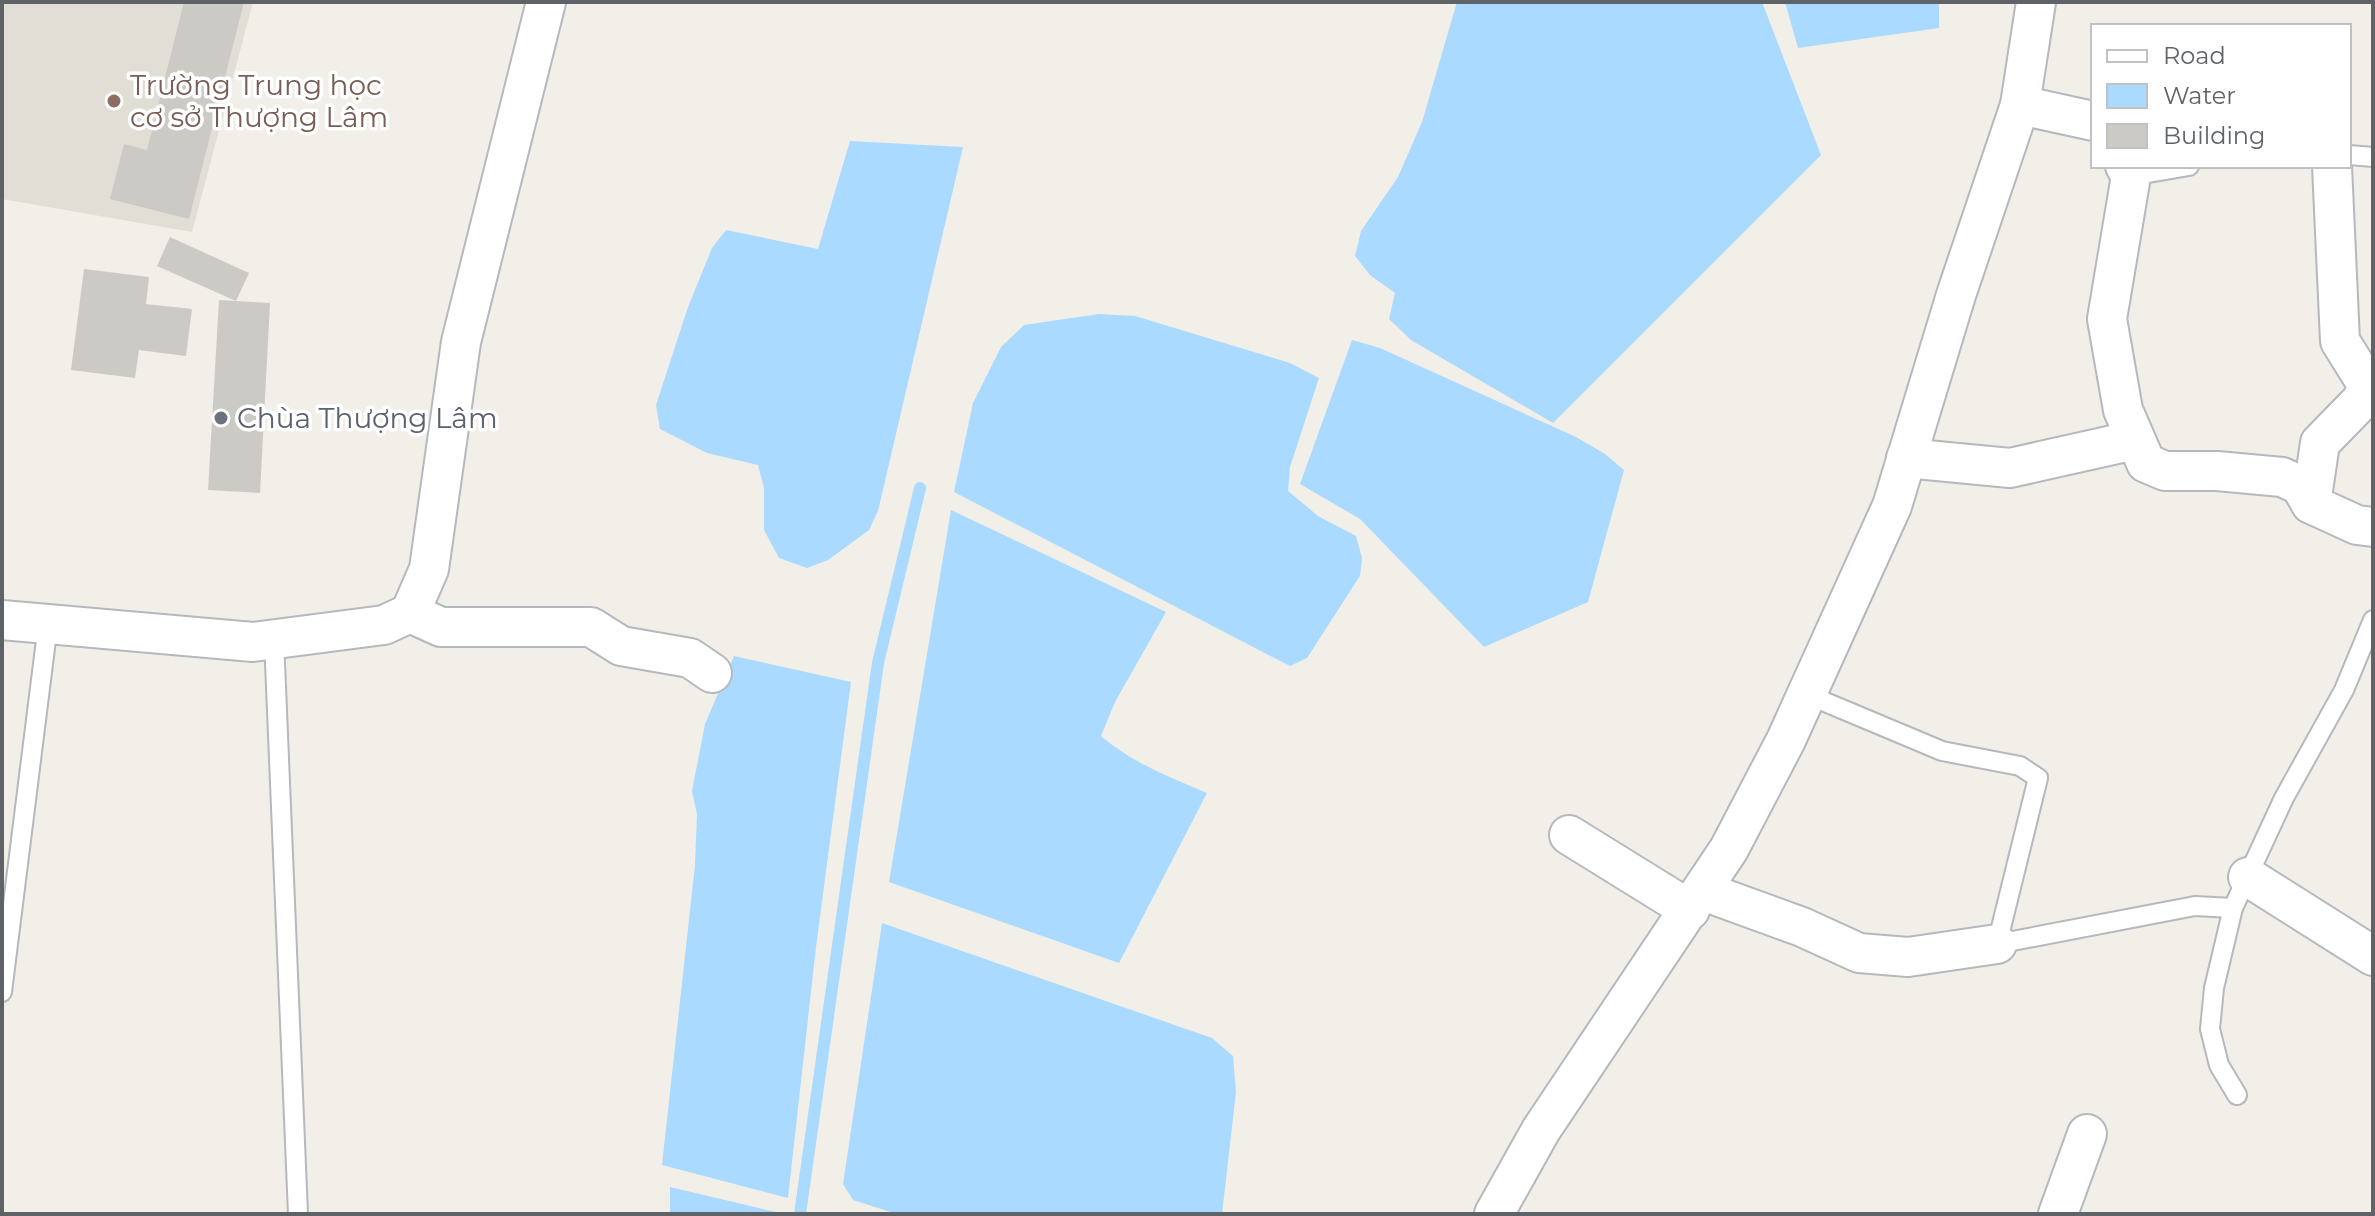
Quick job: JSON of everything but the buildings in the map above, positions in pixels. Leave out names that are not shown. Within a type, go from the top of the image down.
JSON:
[{"type":"street","points":[[2,620],[253,642],[384,625],[410,613],[429,569],[461,342],[546,2]]},
{"type":"street","points":[[1494,1214],[1541,1130],[1697,900],[1736,836],[1806,694],[1892,506],[1956,295],[2020,105],[2036,2]]},
{"type":"street","points":[[2020,105],[2091,121]]},
{"type":"street","points":[[2311,504],[2320,443],[2361,401],[2368,386],[2340,341],[2332,168]]},
{"type":"street","points":[[2128,171],[2107,319],[2123,410],[2146,463],[2165,471],[2217,471],[2282,477],[2300,485],[2311,504],[2357,525],[2373,527]]},
{"type":"street","points":[[1906,458],[2010,468],[2135,440]]},
{"type":"street","points":[[410,613],[441,627],[591,627],[621,646],[690,658],[712,673]]},
{"type":"street","points":[[1569,835],[1697,900],[1802,927],[1859,953],[1908,957],[1997,944]]},
{"type":"street","points":[[2240,893],[2373,956]]},
{"type":"street","points":[[2058,1214],[2087,1134]]},
{"type":"lane","points":[[2351,155],[2373,157]]},
{"type":"lane","points":[[2128,171],[2165,168]]},
{"type":"lane","points":[[2237,1095],[2219,1065],[2210,1029],[2214,988],[2240,893],[2284,798],[2344,690],[2373,620]]},
{"type":"lane","points":[[2,992],[48,624]]},
{"type":"lane","points":[[274,639],[298,1214]]},
{"type":"lane","points":[[1806,694],[1942,751],[2020,766],[2038,778],[1997,944],[2195,906],[2240,893]]},
{"type":"shaded area","name":"Trường Trung học cơ sở Thượng Lâm","points":[[2,2],[253,2],[192,232],[2,199]]},
{"type":"water","points":[[1457,2],[1762,2],[1821,155],[1553,423],[1411,340],[1389,319],[1395,293],[1370,275],[1355,256],[1361,231],[1398,177],[1422,122]]},
{"type":"water","points":[[1785,2],[1939,2],[1939,28],[1798,48]]},
{"type":"water","points":[[850,141],[963,147],[878,511],[869,530],[828,560],[807,568],[779,558],[764,530],[764,488],[758,465],[707,453],[660,429],[656,405],[688,307],[712,248],[726,230],[818,249]]},
{"type":"water","points":[[1099,314],[1135,316],[1290,363],[1319,378],[1290,467],[1288,491],[1318,516],[1356,536],[1362,558],[1360,576],[1307,658],[1290,666],[954,492],[973,403],[1001,347],[1024,325]]},
{"type":"water","points":[[1352,340],[1380,348],[1576,437],[1605,454],[1624,470],[1588,602],[1484,647],[1360,519],[1300,484]]},
{"type":"water","points":[[951,510],[1166,612],[1115,702],[1101,736],[1138,762],[1207,793],[1119,963],[889,882]]},
{"type":"water","points":[[734,656],[851,682],[816,947],[788,1198],[662,1165],[695,865],[697,814],[692,791],[705,724]]},
{"type":"water","points":[[882,923],[1212,1038],[1233,1056],[1236,1092],[1222,1214],[897,1214],[853,1200],[843,1184]]},
{"type":"water","points":[[670,1187],[784,1214],[670,1214]]},
{"type":"waterway","points":[[800,1214],[878,663],[920,488]]},
{"type":"place","name":"Trường Trung học cơ sở Thượng Lâm","points":[[114,101]]},
{"type":"place","name":"Chùa Thượng Lâm","points":[[221,418]]}]
